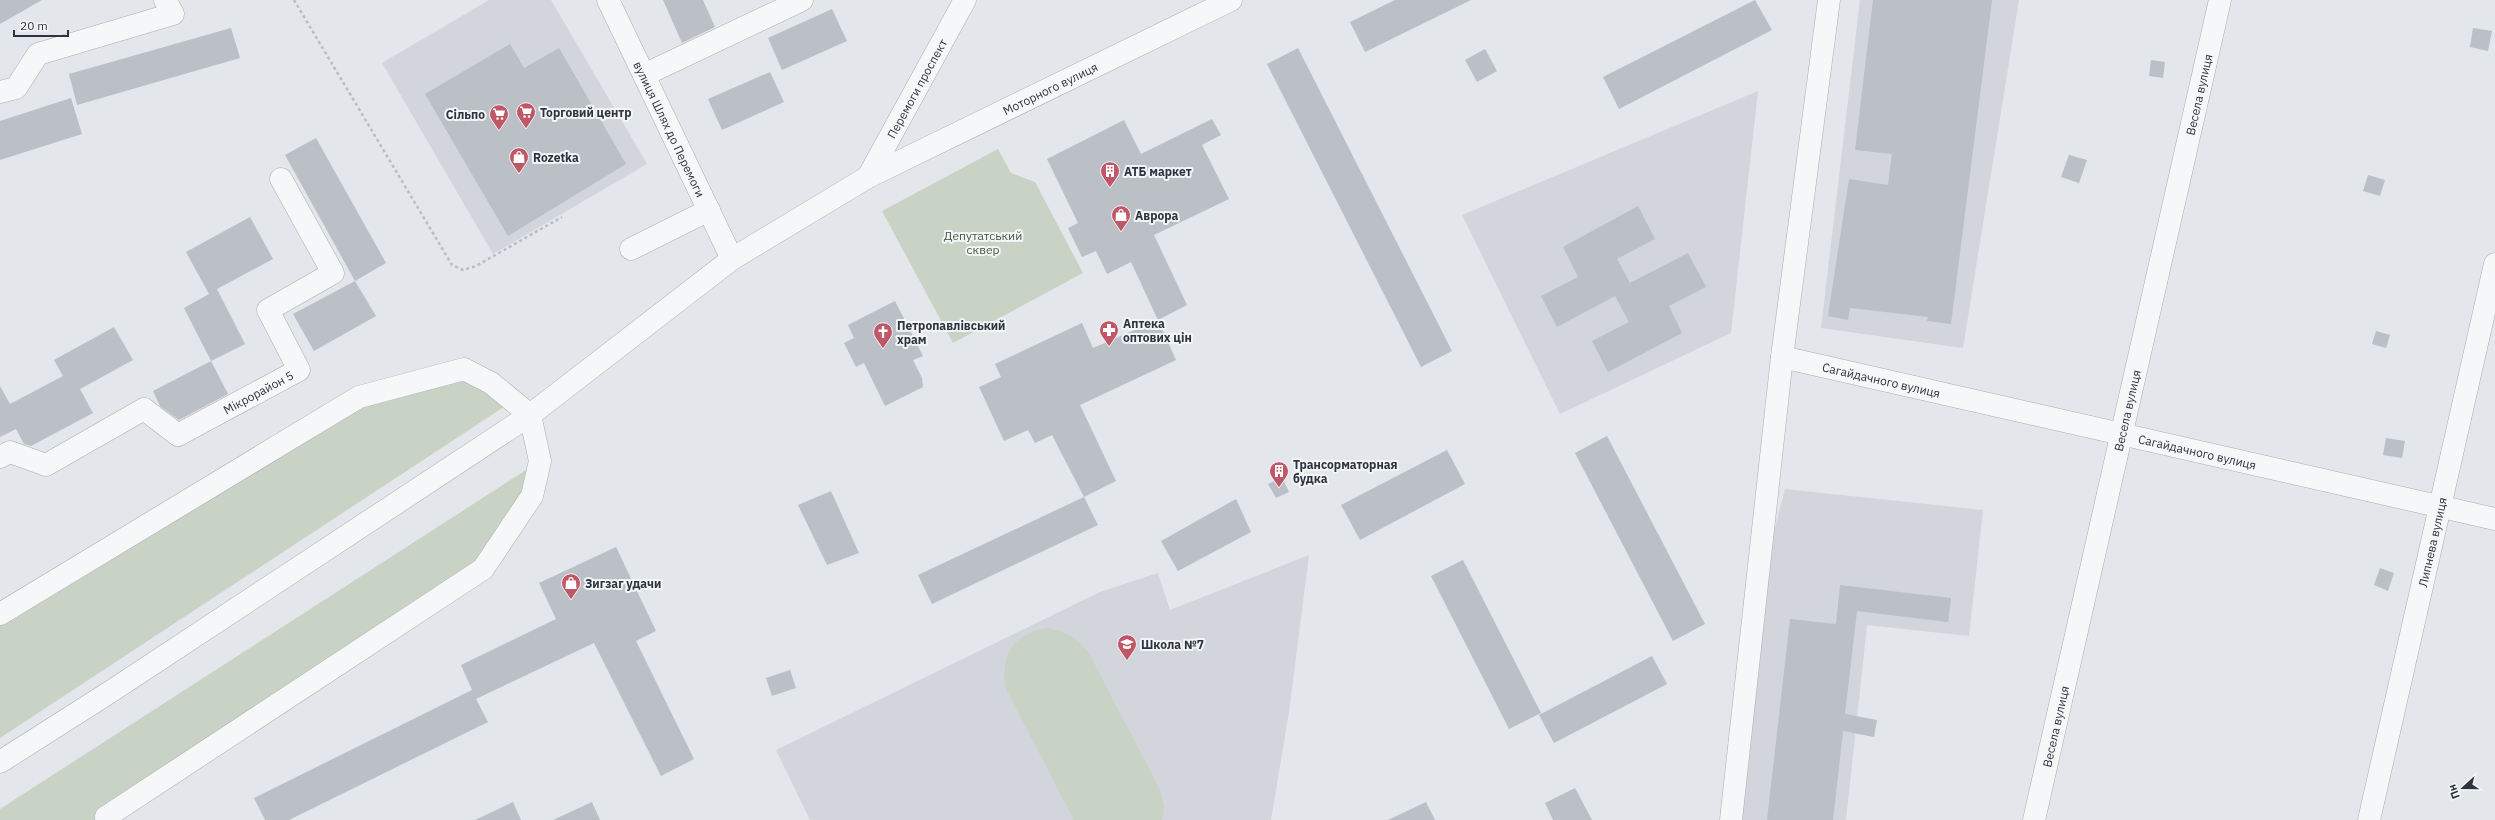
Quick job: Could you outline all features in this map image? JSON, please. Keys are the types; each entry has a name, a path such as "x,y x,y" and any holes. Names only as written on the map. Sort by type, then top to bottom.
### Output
{"street":[{"path":"0,92 16,88 38,54 173,14 165,0"},
{"name":"вулиця Шлях до Перемоги","path":"608,0 732,259"},
{"path":"644,75 802,0"},
{"name":"Перемоги проспект","path":"868,177 965,0"},
{"name":"Моторного вулиця","path":"0,762 110,692 530,415 732,259 868,177 1231,0"},
{"path":"1731,820 1782,357 1829,0"},
{"name":"Весела вулиця","path":"2034,820 2220,0"},
{"name":"Мікрорайон 5","path":"0,457 10,452 46,465 144,409 178,435 299,370 268,310 333,272 281,179"},
{"path":"631,249 709,210"},
{"name":"Липнева вулиця","path":"2369,820 2495,264"},
{"name":"Сагайдачного вулиця","path":"1782,357 2120,436 2495,519"},
{"path":"0,614 359,397 464,369 491,383 530,415 540,461 532,496 483,569 106,817 108,820"}],"path":[{"path":"294,0 452,265 462,270 476,266 562,217"}],"shaded area":[{"path":"489,0 551,0 647,164 493,254 382,63"},
{"path":"1860,0 2019,0 1963,348 1821,328"},
{"path":"1758,91 1731,333 1560,414 1462,215"},
{"path":"1785,489 1983,510 1969,636 1867,625 1846,820 1734,820 1754,610"},
{"name":"Школа №7","path":"1309,555 1289,712 1271,820 810,820 776,750 1100,592 1158,573 1170,610"}],"green space":[{"name":"Депутатський сквер","path":"998,149 1011,173 1035,182 1083,273 953,343 882,211"},
{"path":"464,369 513,401 0,738 0,614 359,397"},
{"path":"540,461 483,569 102,820 0,820 0,809"},
{"path":"1046,628 1060,631 1071,636 1081,644 1090,655 1160,790 1164,806 1162,820 1074,820 1006,689 1005,666 1011,648 1017,641 1025,636 1034,631"}],"building":[{"path":"0,0 42,0 0,24"},
{"path":"663,0 703,0 715,27 682,43"},
{"path":"1395,0 1471,0 1365,52 1350,22"},
{"path":"1755,0 1772,30 1619,109 1603,77"},
{"path":"1873,0 1992,0 1951,324 1927,321 1928,317 1850,308 1848,320 1828,316 1849,179 1888,185 1892,154 1855,150"},
{"path":"832,9 847,41 782,70 768,38"},
{"path":"231,28 240,58 77,105 69,74"},
{"path":"2473,28 2492,31 2488,51 2470,47"},
{"name":"Торговий центр","path":"510,44 524,68 559,48 626,164 508,236 425,94"},
{"path":"1298,48 1452,351 1421,367 1267,64"},
{"path":"1485,49 1497,71 1477,82 1465,60"},
{"path":"2151,60 2165,62 2163,78 2149,76"},
{"path":"770,72 784,102 722,130 708,99"},
{"path":"71,98 82,134 0,160 0,121"},
{"name":"АТБ маркет","path":"1212,119 1221,135 1202,145 1229,199 1154,235 1187,305 1158,320 1131,262 1107,274 1096,251 1082,257 1068,228 1078,223 1047,159 1124,120 1141,154"},
{"path":"316,138 386,263 355,281 285,155"},
{"path":"2069,155 2087,160 2079,183 2061,177"},
{"path":"2368,175 2385,180 2380,196 2363,191"},
{"path":"1638,206 1655,239 1617,259 1630,283 1688,253 1706,287 1669,306 1682,333 1608,372 1592,341 1629,322 1615,296 1557,327 1541,296 1578,277 1563,247"},
{"path":"250,217 273,259 217,289 245,344 211,361 184,308 209,294 186,252"},
{"path":"355,281 376,316 314,351 293,314"},
{"name":"Петропавлівський храм","path":"895,301 923,356 913,360 922,378 923,387 885,406 864,363 856,367 844,343 854,338 848,325"},
{"path":"1158,320 1176,360 1080,405 1116,481 1084,497 1052,435 1035,443 1028,430 1004,441 979,387 1001,377 995,364 1082,323 1093,348"},
{"path":"114,327 133,360 80,389 93,413 31,446 24,444 16,429 0,437 0,386 10,404 63,376 54,360"},
{"path":"2376,331 2390,335 2386,348 2372,344"},
{"path":"211,361 228,394 179,420 160,406 153,391"},
{"path":"1607,436 1705,624 1673,641 1575,453"},
{"path":"2386,438 2405,441 2402,458 2383,455"},
{"path":"1447,450 1465,484 1360,540 1341,505"},
{"name":"Трансорматорная будка","path":"1282,477 1289,492 1276,498 1268,484"},
{"path":"831,491 859,553 827,565 798,505"},
{"path":"1084,497 1098,525 932,604 918,575"},
{"path":"1236,499 1251,532 1178,571 1161,541"},
{"path":"616,547 656,631 636,641 694,759 661,776 594,643 476,699 488,722 289,820 265,820 254,798 472,690 473,692 461,665 556,619 539,583"},
{"path":"1463,560 1541,713 1509,729 1431,576"},
{"path":"2380,568 2394,573 2388,591 2374,585"},
{"path":"1840,585 1951,598 1948,622 1857,611 1845,714 1877,720 1874,737 1843,731 1833,820 1767,820 1790,619 1836,624"},
{"path":"1652,656 1667,684 1554,743 1539,715"},
{"path":"790,670 796,688 772,696 766,678"},
{"path":"1575,788 1592,820 1553,820 1545,803"},
{"path":"513,802 521,820 475,820"},
{"path":"592,802 600,820 553,820"},
{"path":"1426,802 1435,820 1388,820"}],"place":[{"name":"Торговий центр","path":"526,129"},
{"name":"Сільпо","path":"499,131"},
{"name":"Rozetka","path":"519,174"},
{"name":"АТБ маркет","path":"1110,188"},
{"name":"Аврора","path":"1121,232"},
{"name":"Аптека оптових цін","path":"1109,347"},
{"name":"Петропавлівський храм","path":"883,349"},
{"name":"Трансорматорная будка","path":"1279,488"},
{"name":"Зигзаг удачи","path":"571,600"},
{"name":"Школа №7","path":"1127,661"}]}
